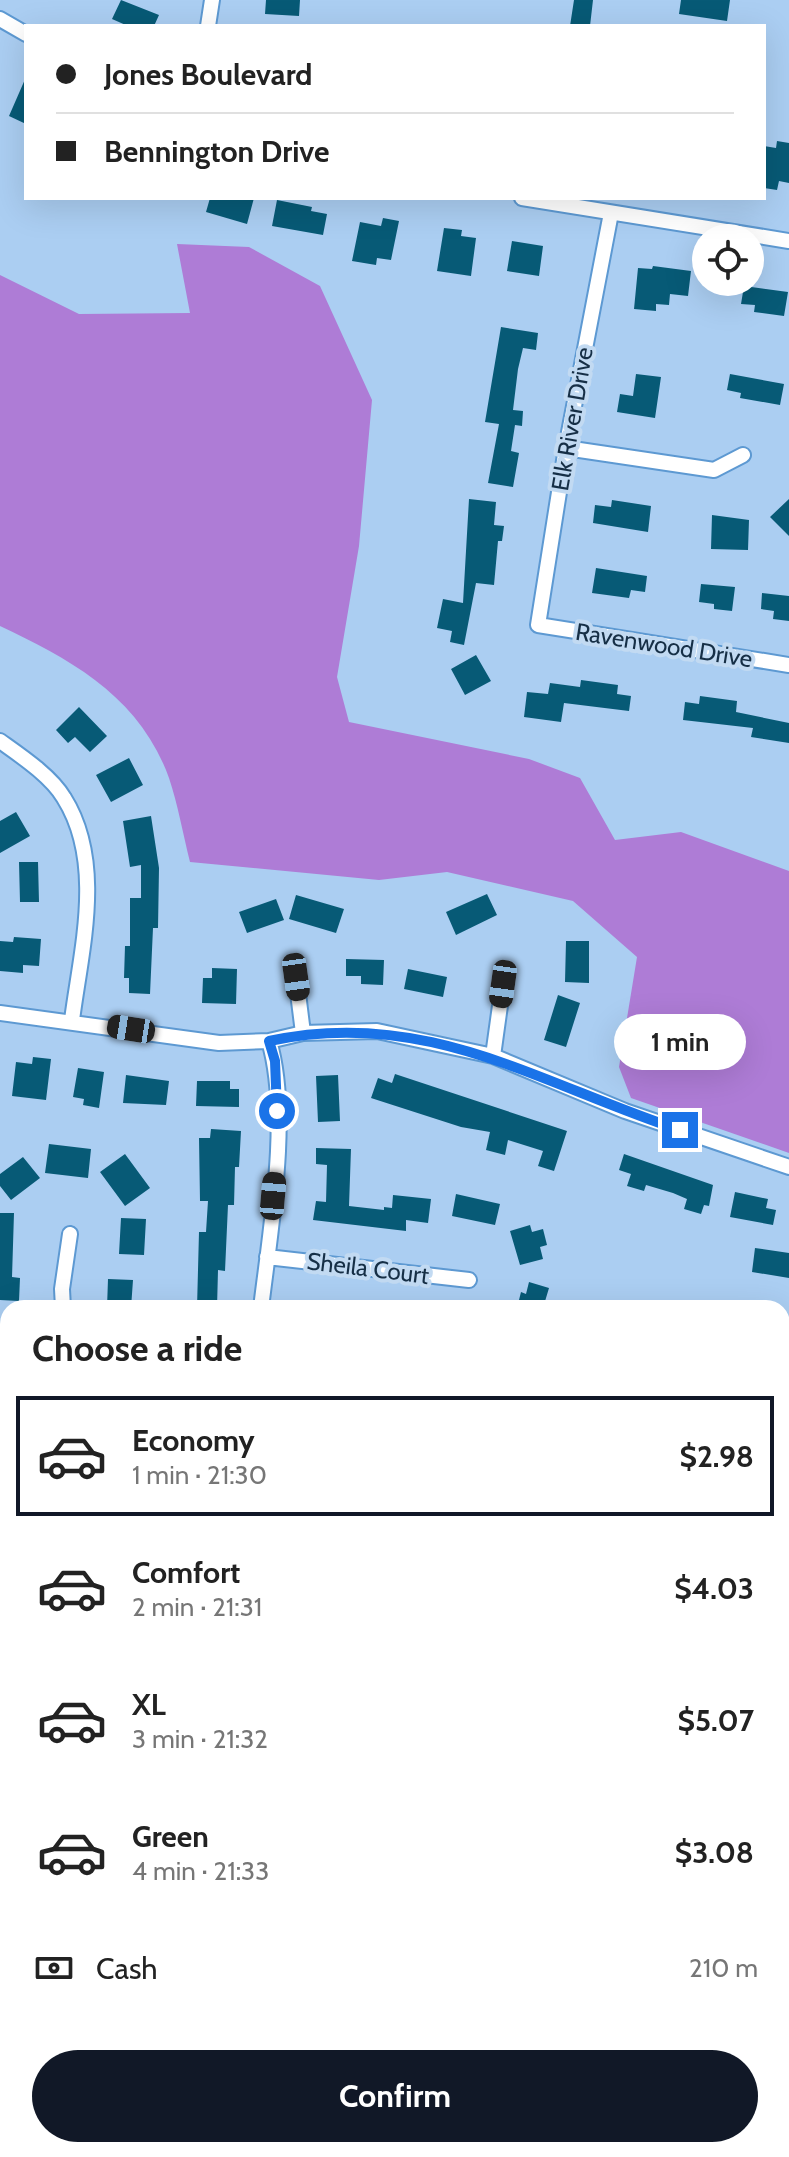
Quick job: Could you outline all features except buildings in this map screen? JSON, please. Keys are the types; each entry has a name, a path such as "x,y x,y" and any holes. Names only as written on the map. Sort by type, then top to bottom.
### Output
{"street":[{"path":"208,24 212,0"},
{"path":"0,19 24,33"},
{"path":"534,200 789,241"},
{"name":"Elk River Drive","path":"538,625 566,448 611,213"},
{"path":"566,448 714,470 743,455"},
{"name":"Ravenwood Drive","path":"538,625 789,665"},
{"path":"0,741 64,797 86,858 87,899 72,1020"},
{"path":"296,977 303,1033"},
{"path":"493,1056 503,984"},
{"path":"0,1013 72,1020 219,1043 269,1041 303,1033 377,1031 493,1056 625,1111 789,1167"},
{"path":"262,1300 278,1136 275,1061 269,1041"},
{"path":"63,1300 70,1234"},
{"name":"Sheila Court","path":"267,1257 469,1280"}],"shaded area":[{"path":"177,244 249,247 320,286 372,400 359,546 337,677 349,722 529,759 580,778 615,840 681,832 789,871 789,1153 631,1098 619,1067 637,957 573,901 447,872 379,880 190,862 169,778 140,725 101,684 53,653 0,626 0,275 79,314 190,313"}],"route":[{"path":"277,1111 275,1061 269,1041 303,1033 377,1031 493,1056 625,1111 680,1130"}]}
